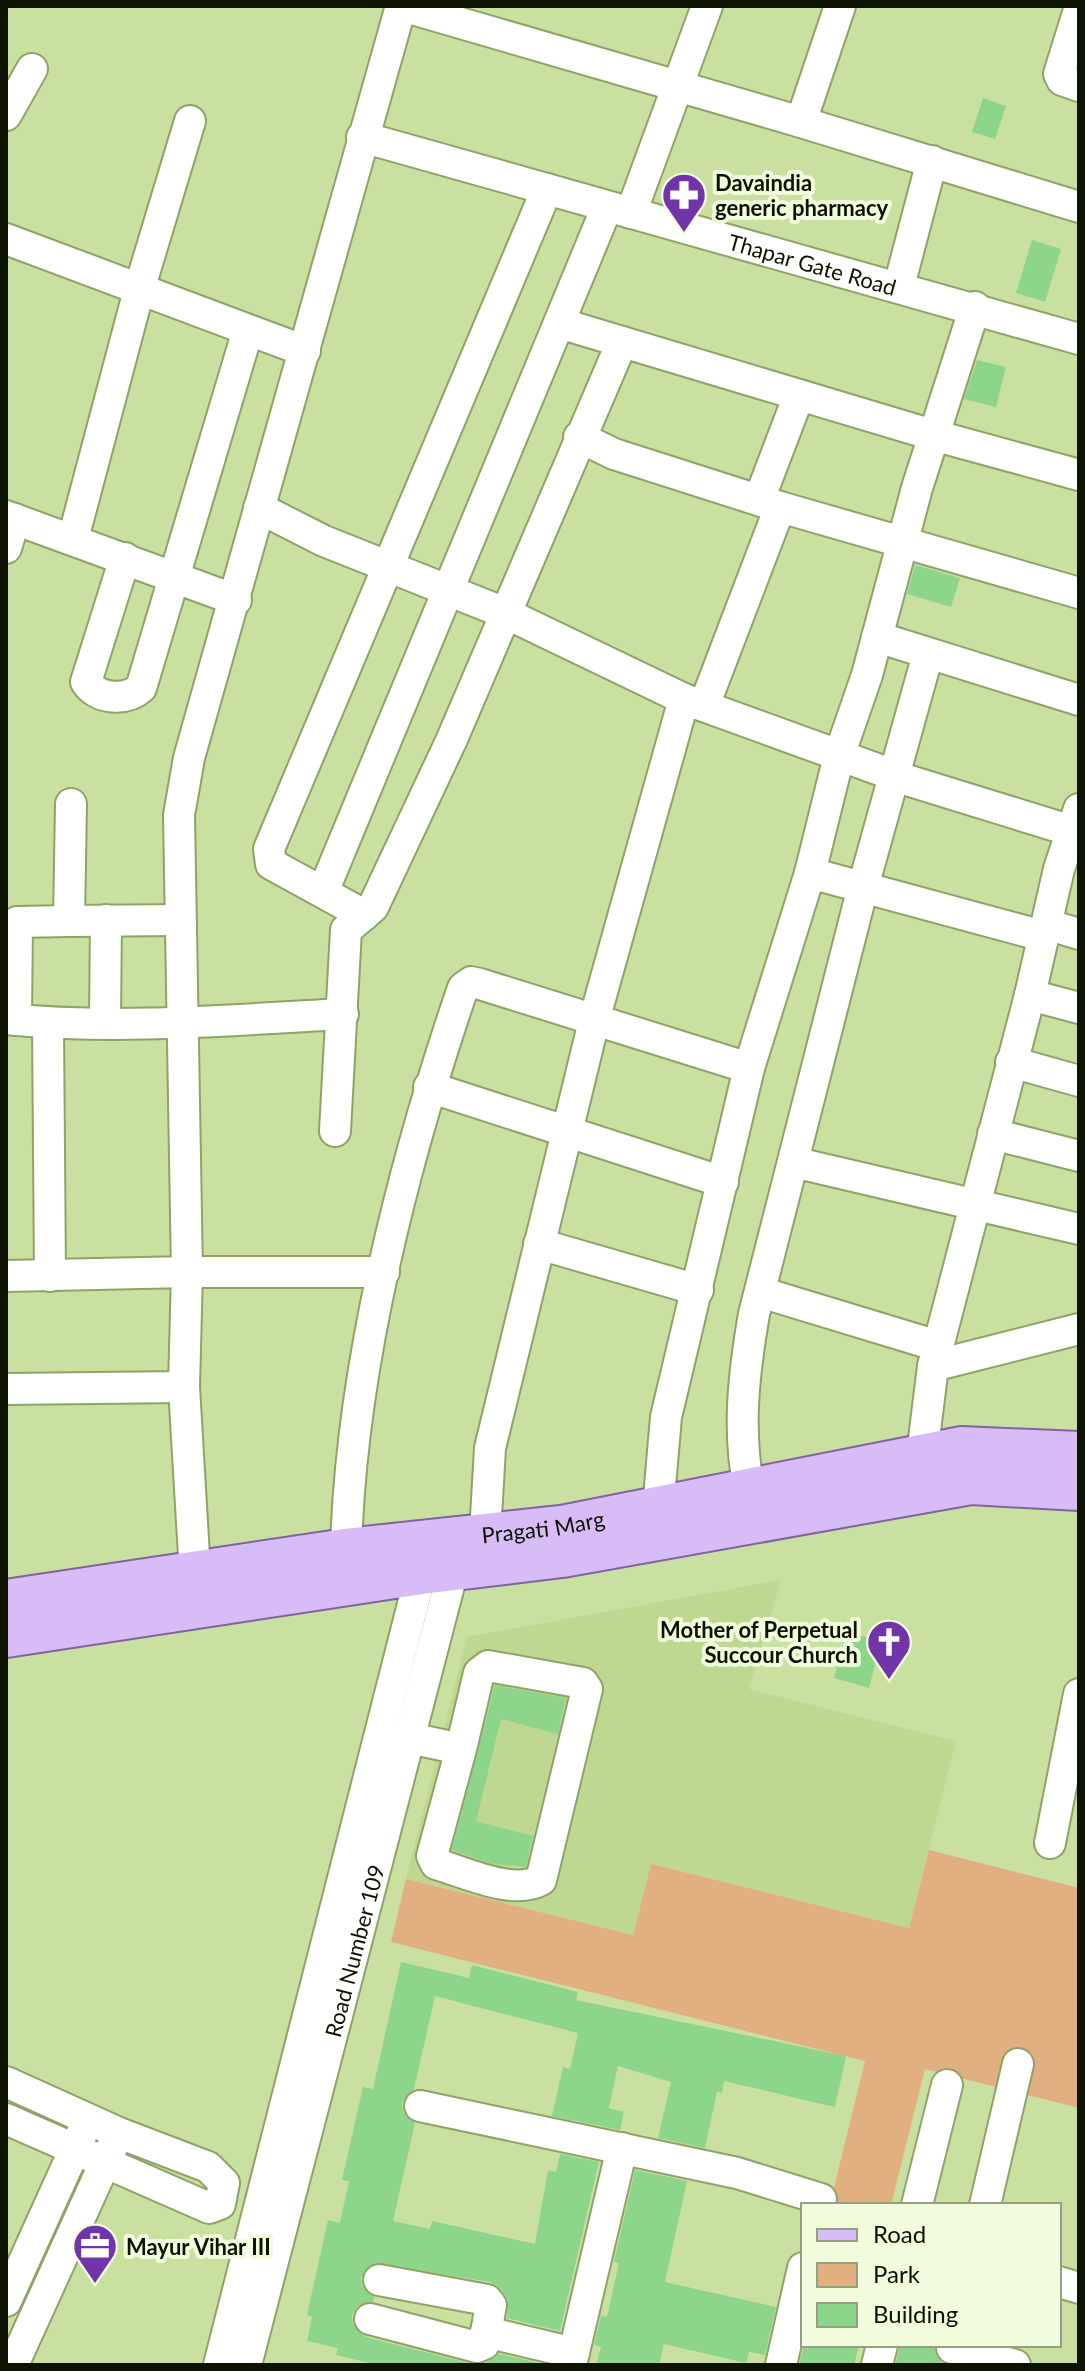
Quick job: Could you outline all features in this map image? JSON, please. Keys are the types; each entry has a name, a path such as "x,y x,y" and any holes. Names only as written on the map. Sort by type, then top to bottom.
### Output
{"main road":[{"name":"Pragati Marg","path":"6,1637 961,1447 1079,1452"},
{"name":"Pragati Marg","path":"6,1600 346,1549 562,1557 971,1484 1079,1490"}],"street":[{"path":"195,1573 184,1387 187,1272 179,815 189,758 401,6 801,122 1079,207"},
{"path":"323,892 446,589 559,323 619,210 676,88 707,6"},
{"path":"801,122 840,6"},
{"path":"1079,10 1059,74 1062,80 1079,86"},
{"path":"6,115 32,69"},
{"path":"73,539 139,290 190,121"},
{"name":"Thapar Gate Road","path":"362,137 975,307 1079,339"},
{"path":"899,286 932,161"},
{"path":"364,915 271,864 269,849 385,566 547,189"},
{"path":"6,239 305,351"},
{"path":"658,1509 666,1417 749,1068 810,873 839,756 877,637 933,435 975,307"},
{"path":"559,323 933,435 1079,475"},
{"path":"125,558 86,682 90,688 103,694 125,697 141,688 248,330"},
{"path":"335,1131 343,1014 344,938 349,924 373,907 452,739 622,342"},
{"path":"450,1551 490,1448 595,1017 694,702 769,504 799,395"},
{"path":"579,437 614,454 769,504 1079,593"},
{"path":"259,508 324,541 505,613 694,702 893,775 1077,818 1069,871 1044,930 1030,995 936,1356 922,1455"},
{"path":"6,548 11,518 236,600"},
{"path":"877,637 1079,700"},
{"path":"749,1489 743,1460 743,1376 760,1292 863,887 928,654"},
{"path":"69,921 71,804"},
{"path":"810,873 1044,930 1079,934"},
{"path":"105,1021 106,920"},
{"path":"180,920 17,922 11,1019 48,1023 184,1023 343,1014"},
{"path":"346,1549 348,1473 384,1272 429,1087 463,988 471,982 595,1017 749,1068"},
{"path":"1030,995 1079,1008"},
{"path":"48,1023 50,1276"},
{"path":"1011,1062 1079,1081"},
{"path":"429,1087 723,1182"},
{"path":"993,1134 1079,1156"},
{"path":"793,1162 1079,1229"},
{"path":"539,1244 698,1290"},
{"path":"6,1276 384,1272"},
{"path":"760,1292 936,1356 1079,1329"},
{"path":"6,1389 184,1387"},
{"name":"Road Number 109","path":"246,2365 409,1738 450,1551"},
{"name":"Road Number 109","path":"219,2365 450,1551"},
{"path":"488,1666 572,1679 587,1689 546,1869 541,1880 533,1885 515,1885 436,1864 432,1856 461,1749 479,1673 488,1666"},
{"path":"1050,1843 1079,1694"},
{"path":"409,1738 461,1749"},
{"path":"985,2203 1018,2064"},
{"path":"6,2082 119,2133 208,2167 224,2183 220,2204 209,2208 6,2119"},
{"path":"918,2203 947,2085"},
{"path":"420,2106 737,2173 821,2199 820,2203"},
{"path":"6,2301 89,2119"},
{"path":"13,2365 119,2133"},
{"path":"486,2332 572,2359 622,2148"},
{"path":"781,2365 801,2277"},
{"path":"370,2319 477,2347 484,2344 491,2305 487,2300 379,2280"},
{"path":"951,2353 1015,2365"}],"shaded area":[{"path":"781,1580 749,1689 956,1741 909,1928 651,1864 633,1935 406,1879 467,1637"}],"green space":[{"path":"929,1850 1079,1888 1079,2108 925,2069 892,2203 830,2203 865,2061 391,1942 406,1879 633,1935 651,1864 909,1928"}],"building":[{"path":"983,98 1006,106 995,139 972,132"},
{"path":"1032,240 1061,249 1045,302 1016,293"},
{"path":"977,360 1006,367 996,407 964,399"},
{"path":"915,565 960,578 951,607 907,594"},
{"path":"846,1632 881,1641 869,1688 834,1678"},
{"path":"495,1685 566,1698 558,1734 501,1719 476,1821 533,1836 526,1867 493,1864 452,1850"},
{"path":"401,1962 469,1978 472,1965 578,1992 576,2000 846,2056 835,2107 724,2081 722,2093 717,2092 705,2148 658,2138 671,2082 618,2066 609,2108 624,2112 620,2130 552,2116 563,2067 570,2069 578,2033 435,1996 414,2089 402,2103 403,2112 415,2123 393,2221 430,2229 432,2221 535,2244 548,2170 556,2172 560,2154 599,2162 560,2331 507,2318 508,2300 501,2289 490,2282 374,2263 361,2278 362,2287 374,2297 373,2302 358,2306 352,2315 353,2324 365,2337 472,2364 484,2364 499,2354 547,2365 378,2365 336,2355 338,2348 307,2341 312,2317 307,2315 328,2220 340,2223 349,2181 342,2180 363,2087 373,2089"},
{"path":"635,2170 687,2181 665,2282 776,2307 765,2355 749,2352 746,2363 664,2344 659,2365 596,2365 601,2347 594,2345 601,2316 607,2317 619,2263 614,2262"},
{"path":"804,2347 858,2347 854,2365 799,2365"},
{"path":"900,2347 935,2347 935,2353 943,2365 896,2363"}],"place":[{"name":"Davaindia generic pharmacy","path":"684,234"},
{"name":"Mother of Perpetual Succour Church","path":"889,1681"},
{"name":"Mayur Vihar III","path":"95,2285"}]}
